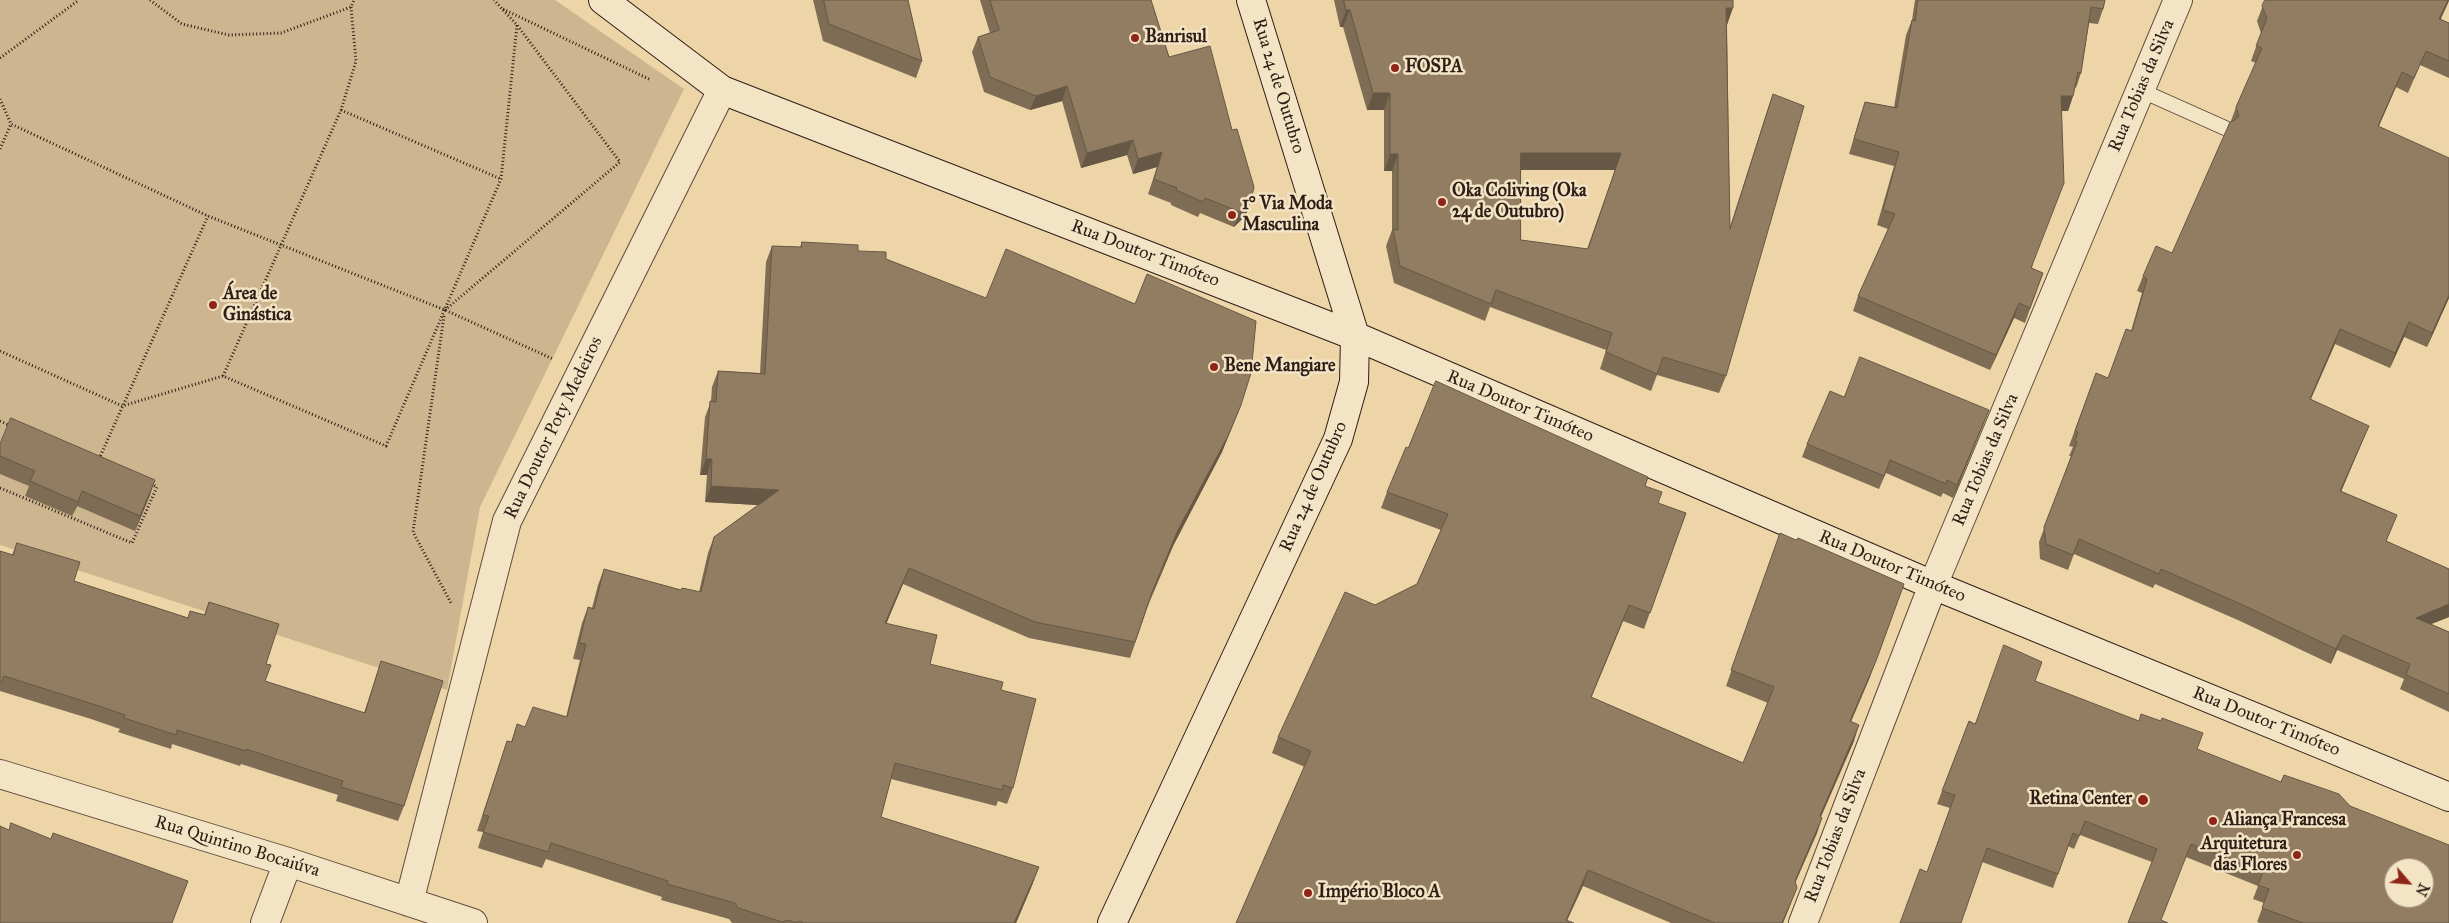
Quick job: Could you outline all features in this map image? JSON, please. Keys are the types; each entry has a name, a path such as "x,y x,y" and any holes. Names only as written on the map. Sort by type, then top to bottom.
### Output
{"main road":[{"name":"Rua Doutor Timóteo","path":"603,0 722,90 1355,336 1933,585 2449,797"},
{"name":"Rua 24 de Outubro","path":"1112,923 1338,439 1354,382 1355,336 1251,0"},
{"name":"Rua Tobias da Silva","path":"1803,923 1933,585 2178,0"},
{"name":"Rua Doutor Poty Medeiros","path":"409,902 476,648 507,521 722,90"},
{"name":"Rua Quintino Bocaiúva","path":"0,774 288,862 474,923"},
{"path":"265,923 288,862"}],"lane":[{"path":"2140,90 2224,128"}],"path":[{"path":"0,58 80,0"},
{"path":"150,0 182,24 229,35 281,33 351,7"},
{"path":"223,376 341,110 356,61 351,7 354,0"},
{"path":"476,648 413,532 445,310 620,162 517,26 494,0"},
{"path":"501,7 658,84"},
{"path":"0,351 122,406 223,376 386,446 501,179 517,26"},
{"path":"0,99 11,124 208,216 445,310 581,371"},
{"path":"341,110 501,179"},
{"path":"0,149 11,124"},
{"path":"106,465 98,462 208,216"},
{"path":"0,422 18,429"},
{"path":"0,488 132,544 157,487 149,483"}],"shaded area":[{"path":"0,0 555,0 684,89 480,507 447,690 0,545"}],"building":[{"path":"824,0 908,0 922,61 829,24"},
{"path":"990,0 1151,0 1169,57 1210,46 1232,130 1237,129 1254,187 1251,200 1240,212 1205,198 1203,202 1176,190 1177,188 1154,179 1162,152 1138,159 1133,140 1087,153 1067,86 1036,96 990,77 978,37 999,30"},
{"path":"1344,0 1733,0 1733,8 1726,8 1730,229 1773,94 1804,106 1726,376 1663,357 1657,374 1606,352 1612,333 1496,290 1491,304 1400,266 1393,229 1398,230 1398,154 1390,154 1390,93 1373,93 1350,10 1346,10","holes":["1521,153 1621,153 1588,249 1521,240"]},
{"path":"1918,0 2105,0 2103,9 2091,7 2081,73 2078,72 2073,96 2061,96 2064,183 2031,268 2043,273 2030,308 2019,303 1996,355 1858,296 1895,214 1883,210 1899,152 1854,139 1865,102 1897,108 1912,20 1915,21"},
{"path":"2265,0 2448,0 2439,19 2449,23 2449,61 2426,51 2414,78 2402,72 2378,126 2449,158 2449,295 2432,333 2409,322 2395,353 2340,329 2310,399 2369,426 2340,491 2397,515 2386,541 2449,569 2449,604 2416,618 2449,632 2449,694 2406,675 2410,664 2343,635 2336,649 2161,569 2159,574 2079,539 2073,555 2046,544 2044,527 2077,442 2075,441 2078,432 2075,431 2096,373 2108,378 2126,329 2132,331 2147,279 2143,276 2156,246 2172,253 2230,122 2239,116 2236,107 2262,48 2256,46 2267,18 2262,6"},
{"path":"802,242 858,245 858,251 886,252 886,259 986,298 1006,249 1135,304 1147,274 1256,321 1251,373 1241,405 1228,436 1178,530 1152,592 1135,642 1035,622 909,568 885,623 937,635 930,664 1003,682 1001,690 1036,699 1013,788 1003,785 1002,790 895,763 881,817 1039,867 1014,923 804,923 798,921 797,923 787,920 782,922 738,908 735,903 667,884 668,881 551,843 548,852 483,832 489,816 483,815 507,741 512,742 517,724 525,727 533,707 567,717 586,644 579,643 588,607 594,609 604,569 681,590 682,588 701,592 714,537 779,490 711,486 712,459 706,459 710,401 716,402 718,371 765,374 772,246 801,247"},
{"path":"1860,357 1989,410 1957,485 1947,480 1946,484 1890,460 1884,476 1807,444 1830,391 1844,397"},
{"path":"1436,381 1648,477 1645,486 1662,492 1658,503 1686,513 1650,613 1629,605 1591,697 1743,763 1774,687 1731,670 1780,533 1796,540 1798,538 1904,584 1876,661 1850,721 1859,725 1820,816 1822,818 1795,881 1797,888 1782,923 1715,923 1588,870 1566,920 1574,923 1236,923 1311,751 1278,737 1345,592 1375,605 1417,584 1448,514 1387,492"},
{"path":"11,418 155,480 140,516 82,491 78,502 30,481 35,471 0,456 0,444"},
{"path":"17,543 80,562 74,581 188,618 190,611 205,615 209,602 279,624 266,664 271,665 265,681 365,713 381,661 443,681 404,806 341,787 343,781 246,749 246,751 177,730 176,735 124,718 125,715 96,705 4,676 2,682 0,681 0,551 13,555"},
{"path":"2004,645 2042,662 2035,681 2139,721 2141,714 2161,721 2162,718 2203,733 2197,749 2281,782 2284,775 2339,794 2350,806 2449,845 2449,923 2303,923 2262,908 2269,889 2258,885 2263,872 2191,844 2161,920 2168,923 2128,923 2157,849 2085,821 2079,836 2073,833 2058,874 1987,848 1961,923 1900,923 1920,869 1927,872 1955,795 1942,791 1969,721 1975,724"},
{"path":"11,823 51,839 53,833 188,881 172,923 0,923 0,826 9,830"}],"place":[{"name":"Banrisul","path":"1135,38"},
{"name":"FOSPA","path":"1395,68"},
{"name":"Oka Coliving (Oka 24 de Outubro)","path":"1442,202"},
{"name":"1° Via Moda Masculina","path":"1232,215"},
{"name":"Área de Ginástica","path":"213,305"},
{"name":"Bene Mangiare","path":"1214,367"},
{"name":"Retina Center","path":"2143,800"},
{"name":"Aliança Francesa","path":"2213,821"},
{"name":"Arquitetura das Flores","path":"2297,855"},
{"name":"Império Bloco A","path":"1308,893"}]}
